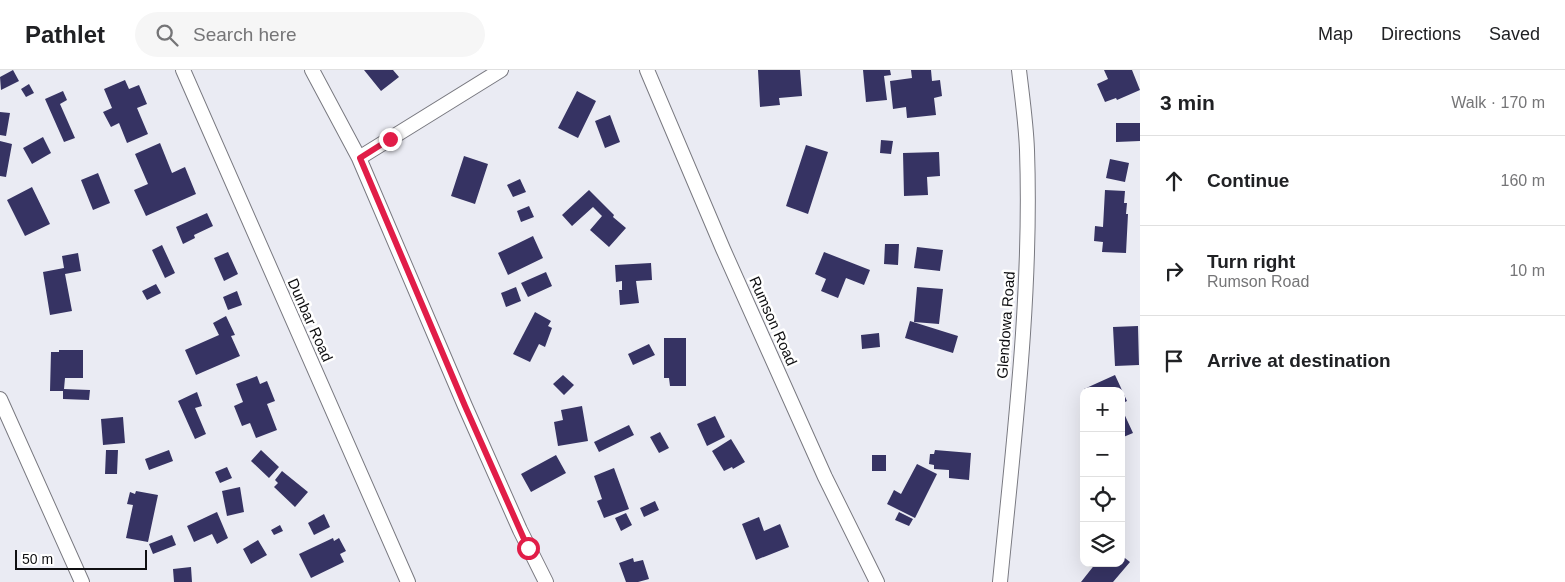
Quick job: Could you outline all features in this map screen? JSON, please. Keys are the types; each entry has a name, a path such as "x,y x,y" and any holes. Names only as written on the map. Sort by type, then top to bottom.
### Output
{"street":[{"name":"Dunbar Road","path":"183,70 408,582"},
{"path":"312,70 360,158 469,415 520,530 546,582"},
{"path":"360,158 501,70"},
{"name":"Rumson Road","path":"647,70 723,250 813,450 877,582"},
{"name":"Glendowa Road","path":"1000,582 1025,295 1028,206 1026,147 1019,70"},
{"path":"0,399 82,582"}],"building":[{"path":"13,70 19,81 1,90 0,77"},
{"path":"364,70 393,70 399,77 381,91"},
{"path":"758,70 800,70 802,96 779,98 780,105 760,107"},
{"path":"863,70 890,70 891,75 884,76 887,100 866,102"},
{"path":"911,70 931,70 932,81 940,80 942,96 934,98 936,115 907,118 906,107 893,109 890,81 912,78"},
{"path":"1104,70 1132,70 1140,90 1117,100 1116,98 1105,102 1097,84 1108,79"},
{"path":"125,80 129,89 139,85 147,104 137,108 148,134 127,143 119,123 111,127 103,112 112,108 104,89"},
{"path":"29,84 34,93 26,97 21,89"},
{"path":"63,91 67,100 60,104 75,138 64,142 45,99"},
{"path":"577,91 596,101 578,138 558,128"},
{"path":"0,112 10,113 6,136 0,135"},
{"path":"610,115 620,142 605,148 595,121"},
{"path":"1116,123 1140,123 1140,141 1116,142"},
{"path":"43,137 51,153 32,164 23,148"},
{"path":"881,140 893,141 891,154 880,153"},
{"path":"0,141 12,144 6,177 0,176"},
{"path":"160,143 172,173 185,167 196,194 146,216 134,190 148,184 135,154"},
{"path":"806,145 828,152 808,214 786,206"},
{"path":"939,152 940,176 927,177 928,195 904,196 903,153"},
{"path":"464,156 488,164 475,204 451,196"},
{"path":"1110,159 1129,163 1125,182 1106,178"},
{"path":"98,173 110,203 93,210 81,180"},
{"path":"520,179 526,192 513,197 507,185"},
{"path":"32,187 50,224 25,236 7,200"},
{"path":"589,190 614,215 613,217 626,228 609,247 590,230 602,216 593,207 572,226 562,215"},
{"path":"1105,190 1125,191 1124,203 1127,203 1126,214 1128,214 1126,253 1102,252 1103,242 1094,241 1095,226 1103,227"},
{"path":"529,206 534,217 521,222 517,211"},
{"path":"207,213 213,226 194,235 195,238 183,244 176,227"},
{"path":"533,236 543,258 508,275 498,253"},
{"path":"885,244 899,244 898,265 884,264"},
{"path":"162,245 175,273 165,278 152,250"},
{"path":"917,247 943,250 940,271 914,268"},
{"path":"228,252 238,274 224,281 214,258"},
{"path":"824,252 870,270 864,285 846,278 838,298 821,291 826,279 815,274"},
{"path":"78,253 81,271 65,274 72,311 50,315 43,272 64,268 62,256"},
{"path":"651,263 652,280 636,281 639,303 620,305 619,290 622,290 622,281 616,282 615,265"},
{"path":"546,272 552,286 528,297 521,283"},
{"path":"156,284 161,293 147,300 142,291"},
{"path":"516,287 521,301 506,307 501,293"},
{"path":"917,287 943,289 939,324 914,322"},
{"path":"237,291 242,305 228,310 223,297"},
{"path":"535,312 551,321 548,326 552,328 545,347 539,344 530,362 513,354"},
{"path":"226,316 235,335 231,336 240,356 196,375 185,350 219,335 213,323"},
{"path":"910,321 958,336 953,353 905,338"},
{"path":"1138,326 1139,365 1115,366 1113,327"},
{"path":"879,333 880,347 862,349 861,335"},
{"path":"664,338 686,338 686,386 670,386 669,378 664,378"},
{"path":"649,344 655,355 633,365 628,354"},
{"path":"59,350 83,350 83,378 65,378 64,389 90,390 89,400 63,399 63,391 50,391 51,352 59,352"},
{"path":"563,375 574,385 564,395 553,384"},
{"path":"1115,375 1121,387 1088,387"},
{"path":"257,376 260,384 267,381 275,401 267,404 277,430 256,438 250,423 242,426 234,406 243,402 236,384"},
{"path":"197,392 202,406 195,408 206,434 195,439 178,401"},
{"path":"582,406 588,441 558,446 554,422 563,420 561,410"},
{"path":"715,416 725,437 707,446 697,424"},
{"path":"1125,416 1133,433 1125,436"},
{"path":"123,417 125,443 103,445 101,419"},
{"path":"629,425 634,435 599,452 594,442"},
{"path":"660,432 669,448 659,453 650,437"},
{"path":"731,439 745,462 733,469 732,467 724,471 712,451"},
{"path":"106,450 118,450 117,474 105,474"},
{"path":"169,450 173,461 149,470 145,459"},
{"path":"261,450 279,467 269,478 251,461"},
{"path":"935,450 971,453 969,480 949,478 949,470 934,469 934,465 929,464 930,454 934,454"},
{"path":"556,455 566,473 531,492 521,474"},
{"path":"872,455 886,455 886,471 872,471"},
{"path":"917,464 937,474 915,518 887,504 894,490 901,494"},
{"path":"227,467 232,478 220,483 215,472"},
{"path":"614,468 629,509 604,518 597,501 602,499 594,476"},
{"path":"282,471 308,492 295,507 274,487 278,483 275,480"},
{"path":"240,487 244,512 227,516 222,491"},
{"path":"136,491 158,495 148,542 126,538 133,505 127,504 130,492 135,494"},
{"path":"655,501 659,510 644,517 640,508"},
{"path":"217,512 228,538 217,544 212,534 194,542 187,526"},
{"path":"899,512 913,519 909,526 895,520"},
{"path":"626,513 632,525 621,531 615,518"},
{"path":"324,514 330,527 314,535 308,523"},
{"path":"759,517 764,531 780,524 789,547 756,560 742,524"},
{"path":"280,525 283,531 274,535 271,530"},
{"path":"172,535 176,545 153,554 149,544"},
{"path":"333,538 334,541 339,538 346,551 340,554 344,562 311,578 299,554"},
{"path":"258,540 267,555 251,564 243,549"},
{"path":"633,558 634,562 643,560 649,579 638,582 626,582 619,563"},
{"path":"1125,558 1130,562 1113,582 1081,582 1093,567 1125,567"},
{"path":"191,567 192,582 174,582 173,569"}],"route":[{"path":"390,139 360,158 465,406 528,548"}]}
